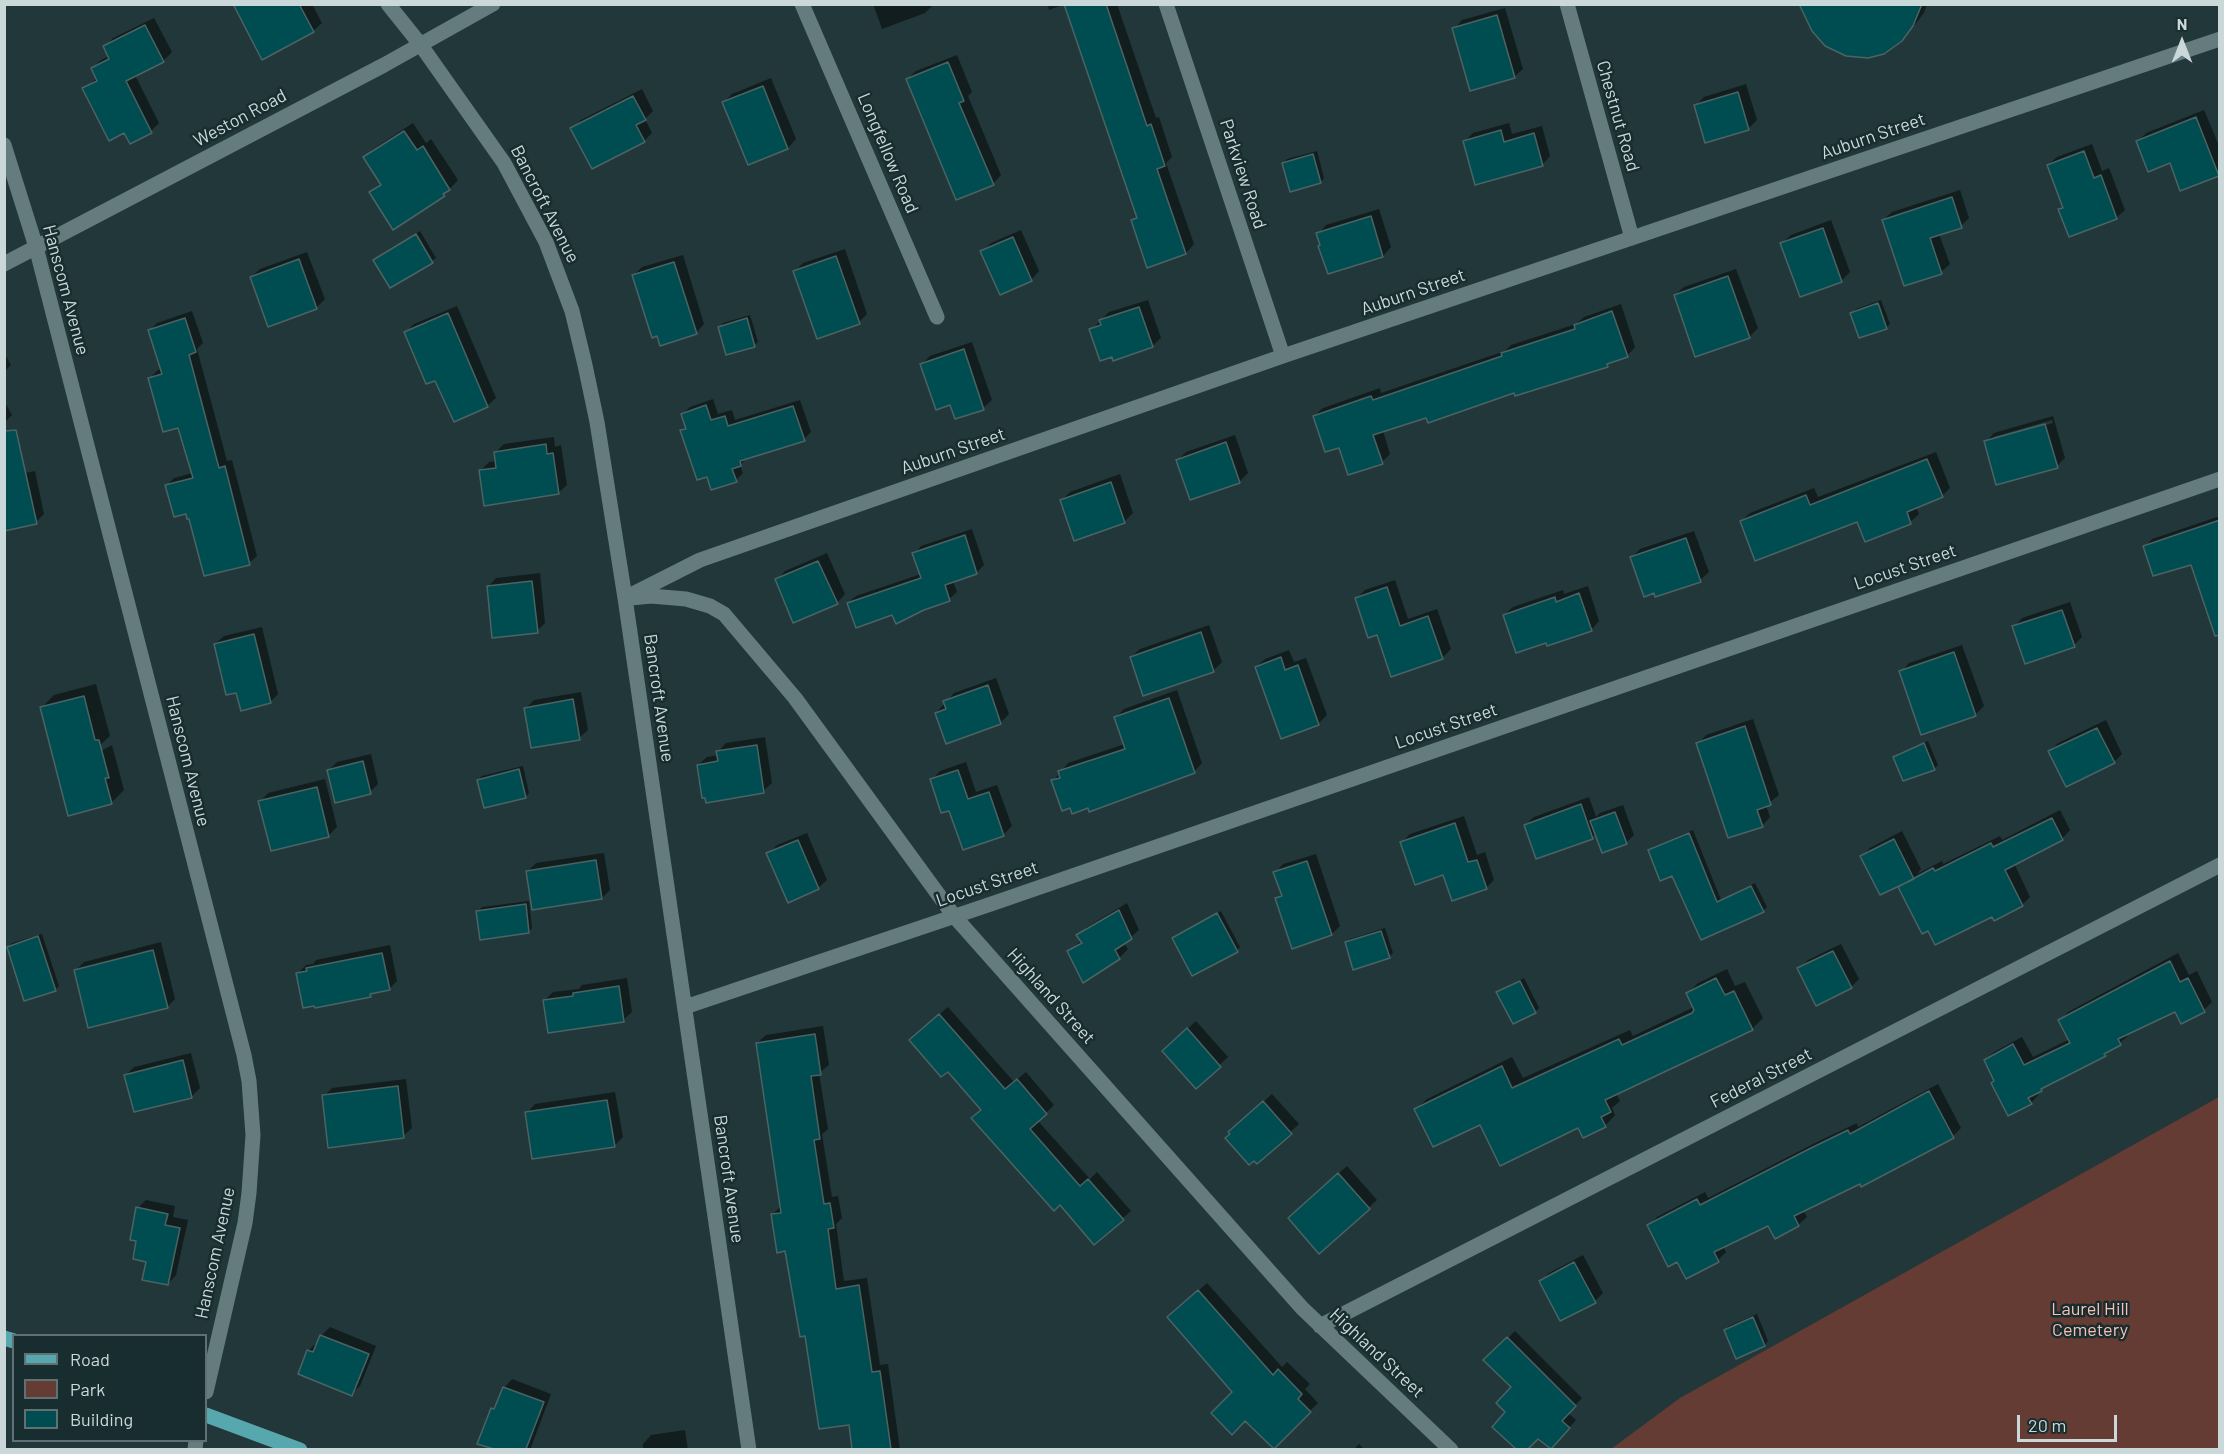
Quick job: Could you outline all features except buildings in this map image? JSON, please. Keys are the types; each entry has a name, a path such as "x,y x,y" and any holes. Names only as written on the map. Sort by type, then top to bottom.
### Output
{"main road":[{"path":"207,1414 300,1449"}],"street":[{"name":"Bancroft Avenue","path":"388,4 420,44 504,163 546,242 572,311 597,422 625,598 749,1449"},
{"name":"Weston Road","path":"4,264 493,4"},
{"name":"Longfellow Road","path":"802,4 937,317"},
{"name":"Parkview Road","path":"1166,4 1283,356"},
{"name":"Chestnut Road","path":"1567,4 1632,238"},
{"name":"Auburn Street","path":"625,598 700,560 1283,356 2220,39"},
{"name":"Hanscom Avenue","path":"4,145 36,247 249,1081 253,1135 245,1223 207,1388"},
{"name":"Locust Street","path":"685,1007 2220,479"},
{"name":"Highland Street","path":"625,598 651,596 686,599 710,606 724,614 795,698 954,916 1320,1326 1451,1449"},
{"name":"Federal Street","path":"1320,1326 2220,865"}],"green space":[{"name":"Laurel Hill Cemetery","path":"2219,1097 2219,1449 1611,1449 1680,1398"}]}
